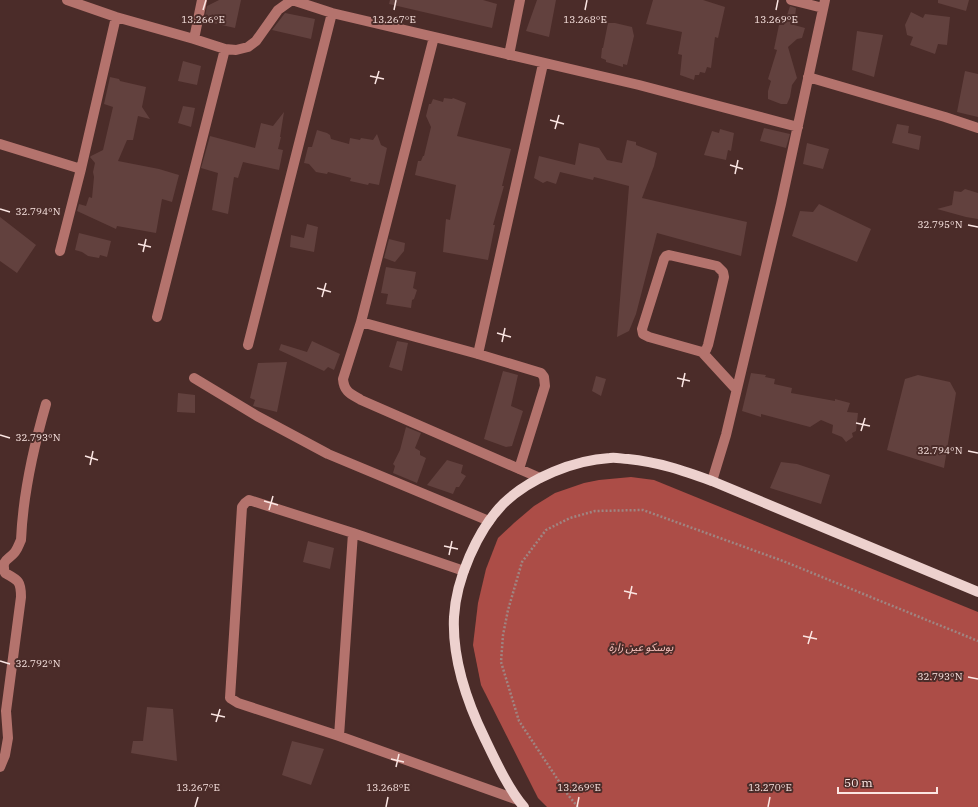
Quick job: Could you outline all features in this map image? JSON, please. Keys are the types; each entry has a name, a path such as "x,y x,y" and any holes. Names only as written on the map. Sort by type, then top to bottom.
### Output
{"main road":[{"path":"521,804 479,728 460,675 455,643 454,617 458,590 464,571 478,538 489,521 504,504 520,490 552,472 579,462 611,458 642,461 674,467 712,481 978,592"}],"street":[{"path":"67,0 116,17 224,49 236,50 248,47 256,41 278,10 292,0 332,13 543,64 639,85 798,127"},
{"path":"194,39 202,0"},
{"path":"509,55 520,0"},
{"path":"712,481 726,435 781,204 824,4 791,0"},
{"path":"248,345 332,13"},
{"path":"60,251 81,170 116,17"},
{"path":"434,37 361,322 343,379 344,387 350,394 362,400 540,478"},
{"path":"157,317 224,49"},
{"path":"478,354 543,64"},
{"path":"808,77 945,116 978,128"},
{"path":"0,144 81,170"},
{"path":"702,352 706,350 708,345 724,277 723,272 716,266 690,259 669,255 666,256 642,329 643,334 702,352 736,390"},
{"path":"361,322 541,373 544,377 545,386 519,468"},
{"path":"194,378 257,416 328,454 489,521"},
{"path":"0,767 6,755 8,738 6,711 21,592 21,587 18,581 4,573 3,566 6,560 15,553 21,540 26,490 35,441 46,404"},
{"path":"464,571 353,533 249,500 242,507 230,698 238,703 339,736 521,804"},
{"path":"339,736 353,533"}],"path":[{"path":"578,807 568,795 519,721 501,662 503,635 508,610 522,562 546,530 570,518 594,512 643,510 783,561 978,641"}],"green space":[{"name":"بوسكو عين زارة","path":"631,477 654,480 978,612 978,807 547,807 538,798 481,685 473,645 478,603 486,569 498,538 534,506 555,493 584,483"}],"building":[{"path":"219,0 241,0 235,28 204,21 207,6"},
{"path":"390,0 483,0 497,4 492,28 389,4"},
{"path":"537,0 556,0 549,37 526,31"},
{"path":"653,0 703,0 725,7 718,38 715,37 711,68 707,67 705,73 700,72 699,75 695,75 694,80 680,75 682,55 678,54 682,32 646,24"},
{"path":"938,0 969,0 966,11 938,3"},
{"path":"790,6 796,8 794,25 805,28 802,38 797,39 788,47 797,78 792,85 787,104 781,104 768,99 768,91 771,81 768,79 777,50 774,49 779,25 784,25"},
{"path":"911,12 923,18 925,14 950,17 947,45 938,44 935,54 910,45 913,37 907,35 905,25"},
{"path":"285,13 315,19 311,39 272,30"},
{"path":"608,23 632,27 634,36 627,65 623,64 623,67 606,62 606,60 601,58"},
{"path":"857,31 883,35 874,77 852,70"},
{"path":"183,61 201,66 197,85 178,81"},
{"path":"965,71 978,74 978,117 957,112"},
{"path":"110,77 146,87 142,107 150,119 138,116 133,140 127,140 118,161 159,169 179,175 172,202 162,199 156,233 117,226 116,229 77,211 79,204 86,206 89,197 92,198 93,172 95,163 90,157 103,150 113,107 104,104"},
{"path":"444,98 453,98 466,103 457,136 511,149 502,186 504,186 493,225 495,225 488,260 443,252 446,219 450,220 456,185 415,175 418,161 421,161 424,156 431,127 426,116 429,104 431,104 433,99 443,102"},
{"path":"183,106 195,108 191,127 178,123"},
{"path":"284,112 278,149 283,150 279,170 243,162 238,178 234,177 228,214 212,210 218,173 201,168 210,136 255,148 261,123 273,126"},
{"path":"897,124 909,126 908,133 921,136 919,150 892,143"},
{"path":"764,128 790,134 786,148 760,141"},
{"path":"720,129 734,133 731,151 728,150 726,160 704,155 712,131 719,133"},
{"path":"317,130 327,133 330,135 331,139 349,144 350,138 373,140 377,134 381,145 387,148 379,185 369,183 368,185 350,181 351,178 328,172 327,174 316,172 309,164 304,163 308,147 312,147"},
{"path":"627,140 636,142 636,145 657,153 654,166 642,198 747,222 741,256 657,233 636,314 629,331 617,337 629,186 594,177 593,180 560,172 556,184 547,181 543,183 534,178 539,156 575,165 579,143 599,148 607,160 622,163"},
{"path":"807,143 829,149 823,169 803,164"},
{"path":"965,189 978,193 978,219 937,209 952,205 954,191 961,192"},
{"path":"819,204 871,229 857,262 792,236 800,211 813,212"},
{"path":"0,217 36,245 17,273 0,261"},
{"path":"307,224 318,227 314,252 290,247 291,235 304,238"},
{"path":"79,233 111,241 107,257 100,255 99,258 88,256 75,250"},
{"path":"389,239 405,243 404,251 395,262 384,258"},
{"path":"386,267 416,272 413,288 417,290 414,299 412,300 411,308 386,304 388,294 381,293"},
{"path":"312,341 340,354 334,370 328,367 324,371 279,350 281,344 307,352"},
{"path":"397,341 408,343 402,371 389,367"},
{"path":"287,362 277,412 253,406 255,400 250,398 258,363"},
{"path":"503,371 518,375 511,406 523,411 512,446 506,447 484,439"},
{"path":"751,373 766,375 765,377 775,379 774,384 792,388 791,393 835,401 835,399 850,403 847,412 858,413 856,431 852,433 853,437 846,442 842,437 832,433 833,425 821,420 810,427 761,414 761,417 742,411"},
{"path":"918,375 950,382 956,393 944,468 887,450 905,379"},
{"path":"596,376 606,379 601,396 592,391"},
{"path":"178,393 195,395 195,413 177,412"},
{"path":"406,427 421,433 415,448 420,451 420,455 426,458 417,483 393,473 395,466 393,464 400,450"},
{"path":"447,460 463,465 461,473 466,476 459,487 456,487 453,494 427,485"},
{"path":"781,462 797,464 830,475 821,504 770,488"},
{"path":"308,541 334,548 330,569 303,562"},
{"path":"147,707 173,709 177,761 131,753 133,741 143,741"},
{"path":"292,741 324,749 311,785 282,775"}]}
